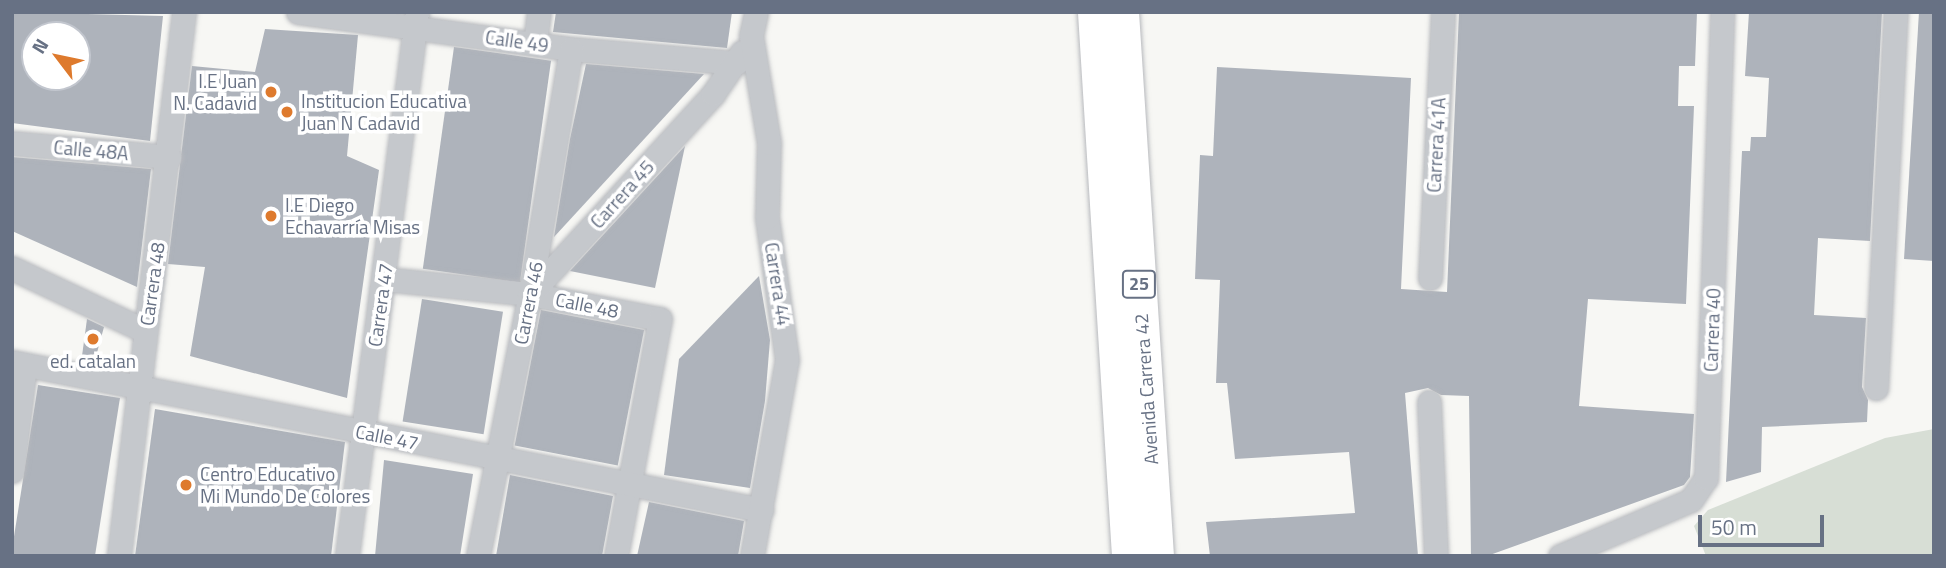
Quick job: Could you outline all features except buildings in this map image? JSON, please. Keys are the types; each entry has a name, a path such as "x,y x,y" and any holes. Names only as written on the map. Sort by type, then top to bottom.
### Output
{"highway":[{"name":"Avenida Carrera 42","path":"1094,12 1128,556"},
{"name":"Avenida Carrera 42","path":"1122,12 1157,556"}],"street":[{"name":"Carrera 48","path":"119,556 145,331 169,157 184,12"},
{"name":"Calle 49","path":"298,12 416,20 571,49 736,63"},
{"path":"535,43 539,12"},
{"name":"Carrera 44","path":"752,556 762,509 786,338 767,217 769,143 751,36 756,12"},
{"name":"Carrera 41A","path":"1430,278 1443,12"},
{"name":"Carrera 40","path":"1560,556 1691,500 1706,478 1722,12"},
{"path":"1876,388 1896,12"},
{"name":"Carrera 47","path":"347,556 416,20"},
{"name":"Carrera 45","path":"530,294 713,94 736,63 751,36"},
{"name":"Carrera 46","path":"478,556 530,294 571,49"},
{"name":"Calle 48A","path":"12,143 169,157"},
{"path":"12,268 145,331"},
{"name":"Calle 48","path":"384,279 530,294 660,319 654,366 630,485"},
{"path":"12,471 18,363"},
{"name":"Calle 47","path":"18,363 496,459 762,509"},
{"path":"1429,402 1436,556"},
{"path":"616,556 630,485"}],"shaded area":[{"path":"1934,429 1934,556 1706,556 1694,526 1708,510 1885,438"}],"place":[{"name":"I.E Juan N. Cadavid","path":"271,92"},
{"name":"Institucion Educativa Juan N Cadavid","path":"287,112"},
{"name":"I.E Diego Echavarría Misas","path":"271,216"},
{"name":"ed. catalan","path":"93,339"},
{"name":"Centro Educativo Mi Mundo De Colores","path":"186,485"}]}
